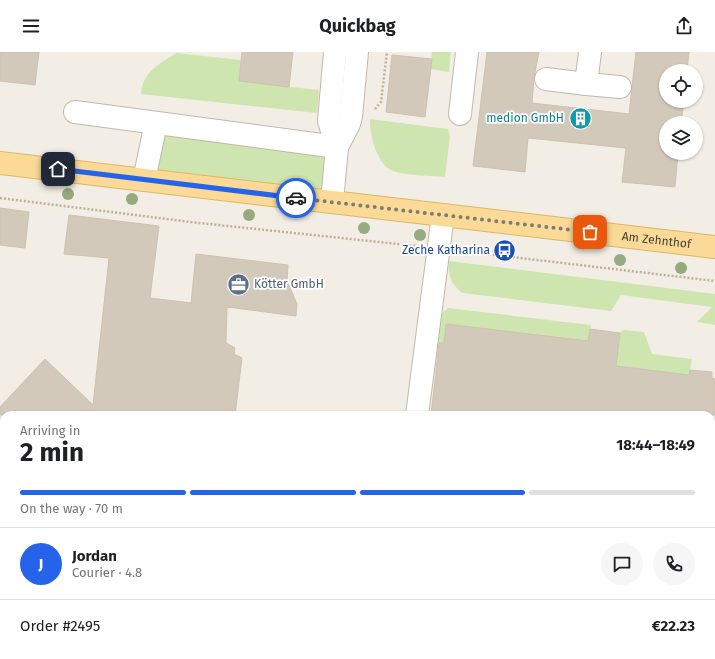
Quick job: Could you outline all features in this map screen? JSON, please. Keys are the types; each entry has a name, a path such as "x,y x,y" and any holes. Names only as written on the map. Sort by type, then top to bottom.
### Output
{"main road":[{"name":"Am Zehnthof","path":"0,163 715,247"}],"street":[{"path":"332,202 337,147 329,120 334,52"},
{"path":"337,147 350,124 357,52"},
{"path":"460,114 467,52"},
{"path":"586,84 590,52"},
{"path":"546,79 620,87"},
{"path":"75,112 337,147"},
{"path":"144,180 147,122"},
{"path":"419,411 443,215"}],"path":[{"path":"371,113 381,102 387,52"},
{"path":"386,61 391,61"},
{"path":"0,198 190,222 439,248 715,281"}],"green space":[{"path":"432,52 451,52 449,72 430,69"},
{"path":"176,53 241,60 239,81 319,90 317,113 141,94 142,86 152,69"},
{"path":"370,119 448,129 450,136 445,177 403,173 387,168 378,156 375,148 371,133"},
{"path":"158,128 335,150 330,197 151,174"},
{"path":"449,261 715,294 715,325 697,322 712,307 621,295 611,311 462,293 452,282 449,271"},
{"path":"448,308 591,325 588,341 439,343 435,341 441,314"},
{"path":"623,330 644,332 652,354 692,359 689,375 616,366 620,333"}],"building":[{"path":"0,52 39,52 35,85 0,81"},
{"path":"242,52 293,52 289,87 239,81"},
{"name":"medion GmbH","path":"487,52 539,52 534,77 532,103 629,114 636,52 689,52 688,64 659,64 659,108 683,108 682,116 659,116 659,160 677,160 675,187 622,182 626,148 528,138 525,172 473,166"},
{"path":"392,55 432,59 425,117 386,112"},
{"path":"0,208 29,212 25,248 0,245"},
{"path":"69,215 159,226 150,298 191,303 196,254 288,265 287,281 297,304 296,316 227,307 226,343 235,348 234,354 242,358 235,411 0,411 0,407 45,359 93,405 109,258 64,254"},
{"path":"446,324 588,341 590,329 620,333 616,366 689,375 690,370 712,372 712,378 715,379 715,411 431,411 439,343 444,343"}],"way so far":[{"path":"296,198 590,232"}],"place":[{"name":"medion GmbH","path":"580,118"},
{"name":"Zeche Katharina","path":"505,250"},
{"name":"Kötter GmbH","path":"238,284"}],"route":[{"path":"58,169 296,198"}]}
